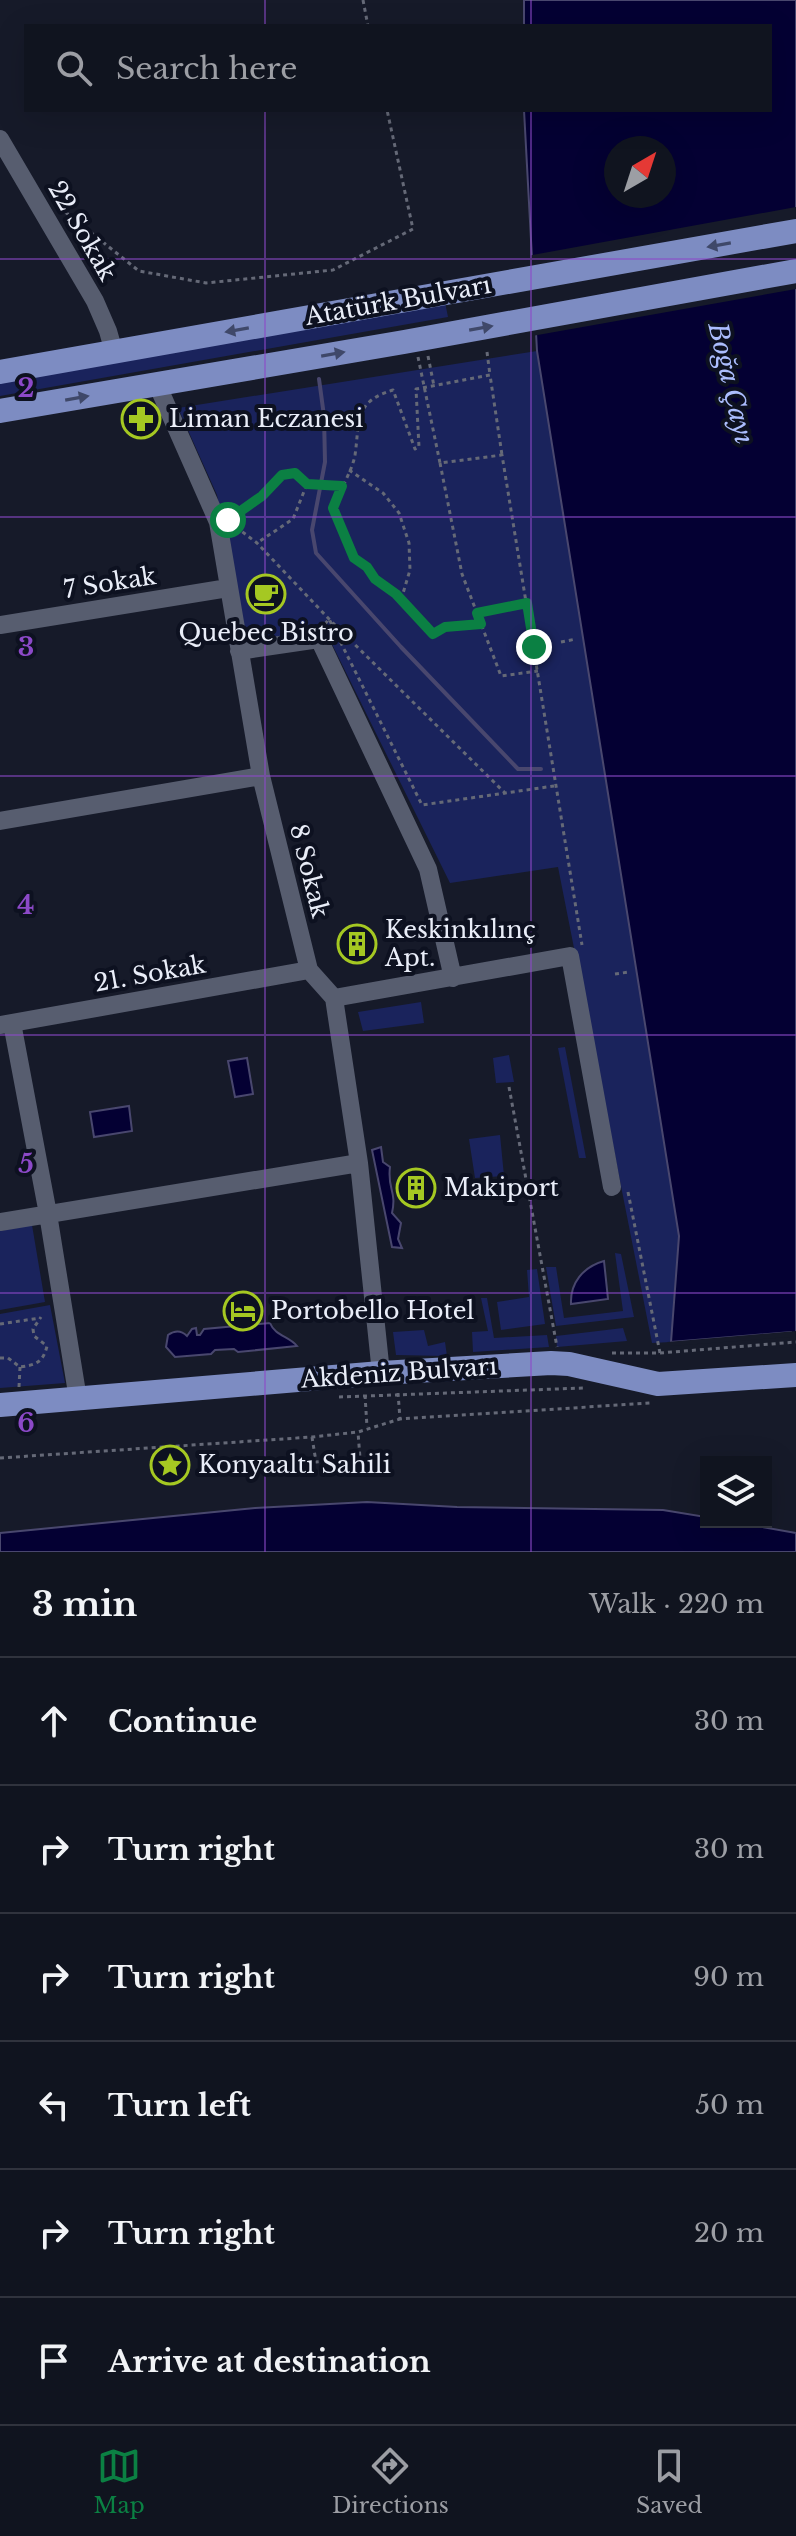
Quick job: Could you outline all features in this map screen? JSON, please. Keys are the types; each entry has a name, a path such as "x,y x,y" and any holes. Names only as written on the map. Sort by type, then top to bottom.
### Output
{"main road":[{"name":"Atatürk Bulvarı","path":"0,372 796,231"},
{"name":"Atatürk Bulvarı","path":"0,411 157,384 416,347 796,271"},
{"name":"Akdeniz Bulvarı","path":"9,1399 78,1399 381,1373 551,1363 569,1364 648,1382 665,1393 796,1375"}],"street":[{"name":"22 Sokak","path":"0,139 95,301 114,352"},
{"path":"0,176 21,173"},
{"name":"8 Sokak","path":"157,384 218,522 261,776 309,970 334,998"},
{"name":"7 Sokak","path":"0,625 228,588"},
{"path":"239,651 319,639 428,869 453,978"},
{"path":"0,821 261,776"},
{"path":"381,1373 359,1163 334,998 570,956 612,1187"},
{"name":"21. Sokak","path":"6,1024 309,970"},
{"path":"6,1024 48,1214 78,1399"},
{"path":"0,1222 359,1163"}],"path":[{"path":"363,0 368,24"},
{"path":"51,200 139,271 206,283 333,270 413,229 387,112"},
{"path":"416,347 434,386"},
{"path":"416,347 462,574 501,676 538,671"},
{"path":"487,352 583,949"},
{"path":"481,624 445,627 433,634 401,600 375,579 367,567 354,558 333,508 355,457 358,419 370,401 393,390 415,449 419,447 416,389 490,375"},
{"path":"440,463 502,455"},
{"path":"349,470 383,493 399,513 409,543 410,570 401,600"},
{"path":"342,486 307,484 295,473 282,475 262,496 228,520 257,543 329,619 506,794"},
{"path":"257,543 293,519 307,484"},
{"path":"477,613 527,603"},
{"path":"561,642 576,639"},
{"path":"534,647 542,645"},
{"path":"615,974 629,972"},
{"path":"509,1087 558,1352"},
{"path":"0,1324 52,1316"},
{"path":"0,1358 8,1358 20,1367 36,1365 47,1346 34,1336 33,1329 41,1317"},
{"path":"660,1353 796,1342"},
{"path":"9,1399 20,1367"},
{"path":"400,1419 398,1393 593,1387"},
{"path":"0,1458 312,1437 358,1432 400,1419 665,1393"},
{"path":"365,1395 367,1429"},
{"path":"312,1437 316,1462 360,1458 358,1432"}],"shaded area":[{"path":"445,302 448,317 0,396 0,380"},
{"path":"537,351 679,1236 671,1342 652,1343 558,867 450,883 325,630 246,643 217,495 178,408"},
{"path":"421,1002 424,1023 363,1031 358,1012"},
{"path":"565,1047 586,1158 579,1158 558,1048"},
{"path":"509,1055 514,1082 496,1083 493,1058"},
{"path":"500,1135 504,1176 475,1178 469,1139"},
{"path":"32,1225 45,1302 0,1310 0,1231"},
{"path":"615,1253 621,1254 634,1317 556,1326 546,1267 556,1267 564,1318 623,1311"},
{"path":"537,1269 545,1324 501,1330 497,1302 529,1297 527,1270"},
{"path":"481,1298 487,1298 494,1338 547,1335 549,1347 473,1352 472,1332 488,1331"},
{"path":"50,1305 65,1383 0,1388 0,1314"},
{"path":"623,1328 627,1341 557,1347 556,1336"},
{"path":"424,1330 428,1346 445,1342 447,1356 396,1355 393,1332"}],"water":[{"name":"Boğa Çayı","path":"524,0 796,0 796,1345 791,1332 671,1342 679,1236 537,351 524,112 772,112 772,24 524,24"},
{"path":"247,1058 253,1094 235,1097 228,1061"},
{"path":"129,1106 132,1131 94,1137 90,1112"},
{"path":"381,1147 383,1162 390,1167 392,1213 401,1223 398,1239 402,1248 392,1247 372,1150"},
{"path":"604,1261 608,1299 571,1304 579,1277 590,1267"},
{"path":"270,1323 275,1331 297,1346 238,1352 234,1349 215,1350 211,1354 175,1357 166,1347 168,1335 176,1332 187,1336 196,1328 197,1335 200,1335 204,1329"},
{"path":"367,1502 457,1507 663,1510 700,1516 700,1528 768,1528 796,1533 796,1552 0,1552 0,1533 255,1508"}],"pier":[{"path":"796,207 796,289 532,336 527,256"},
{"path":"796,1331 796,1349 789,1337 671,1346 667,1342"}],"waterway":[{"path":"319,379 325,462 312,530 316,553 518,769 541,769"}],"place":[{"name":"Liman Eczanesi","path":"141,419"},
{"name":"Quebec Bistro","path":"266,594"},
{"name":"Keskinkılınç Apt.","path":"357,944"},
{"name":"Makiport","path":"416,1188"},
{"name":"Portobello Hotel","path":"243,1311"},
{"name":"Konyaaltı Sahili","path":"170,1465"}],"route":[{"path":"228,520 262,496 282,475 295,473 307,484 342,486 333,508 354,558 396,594 433,634 445,627 481,624 477,613 527,603 534,647"}]}
